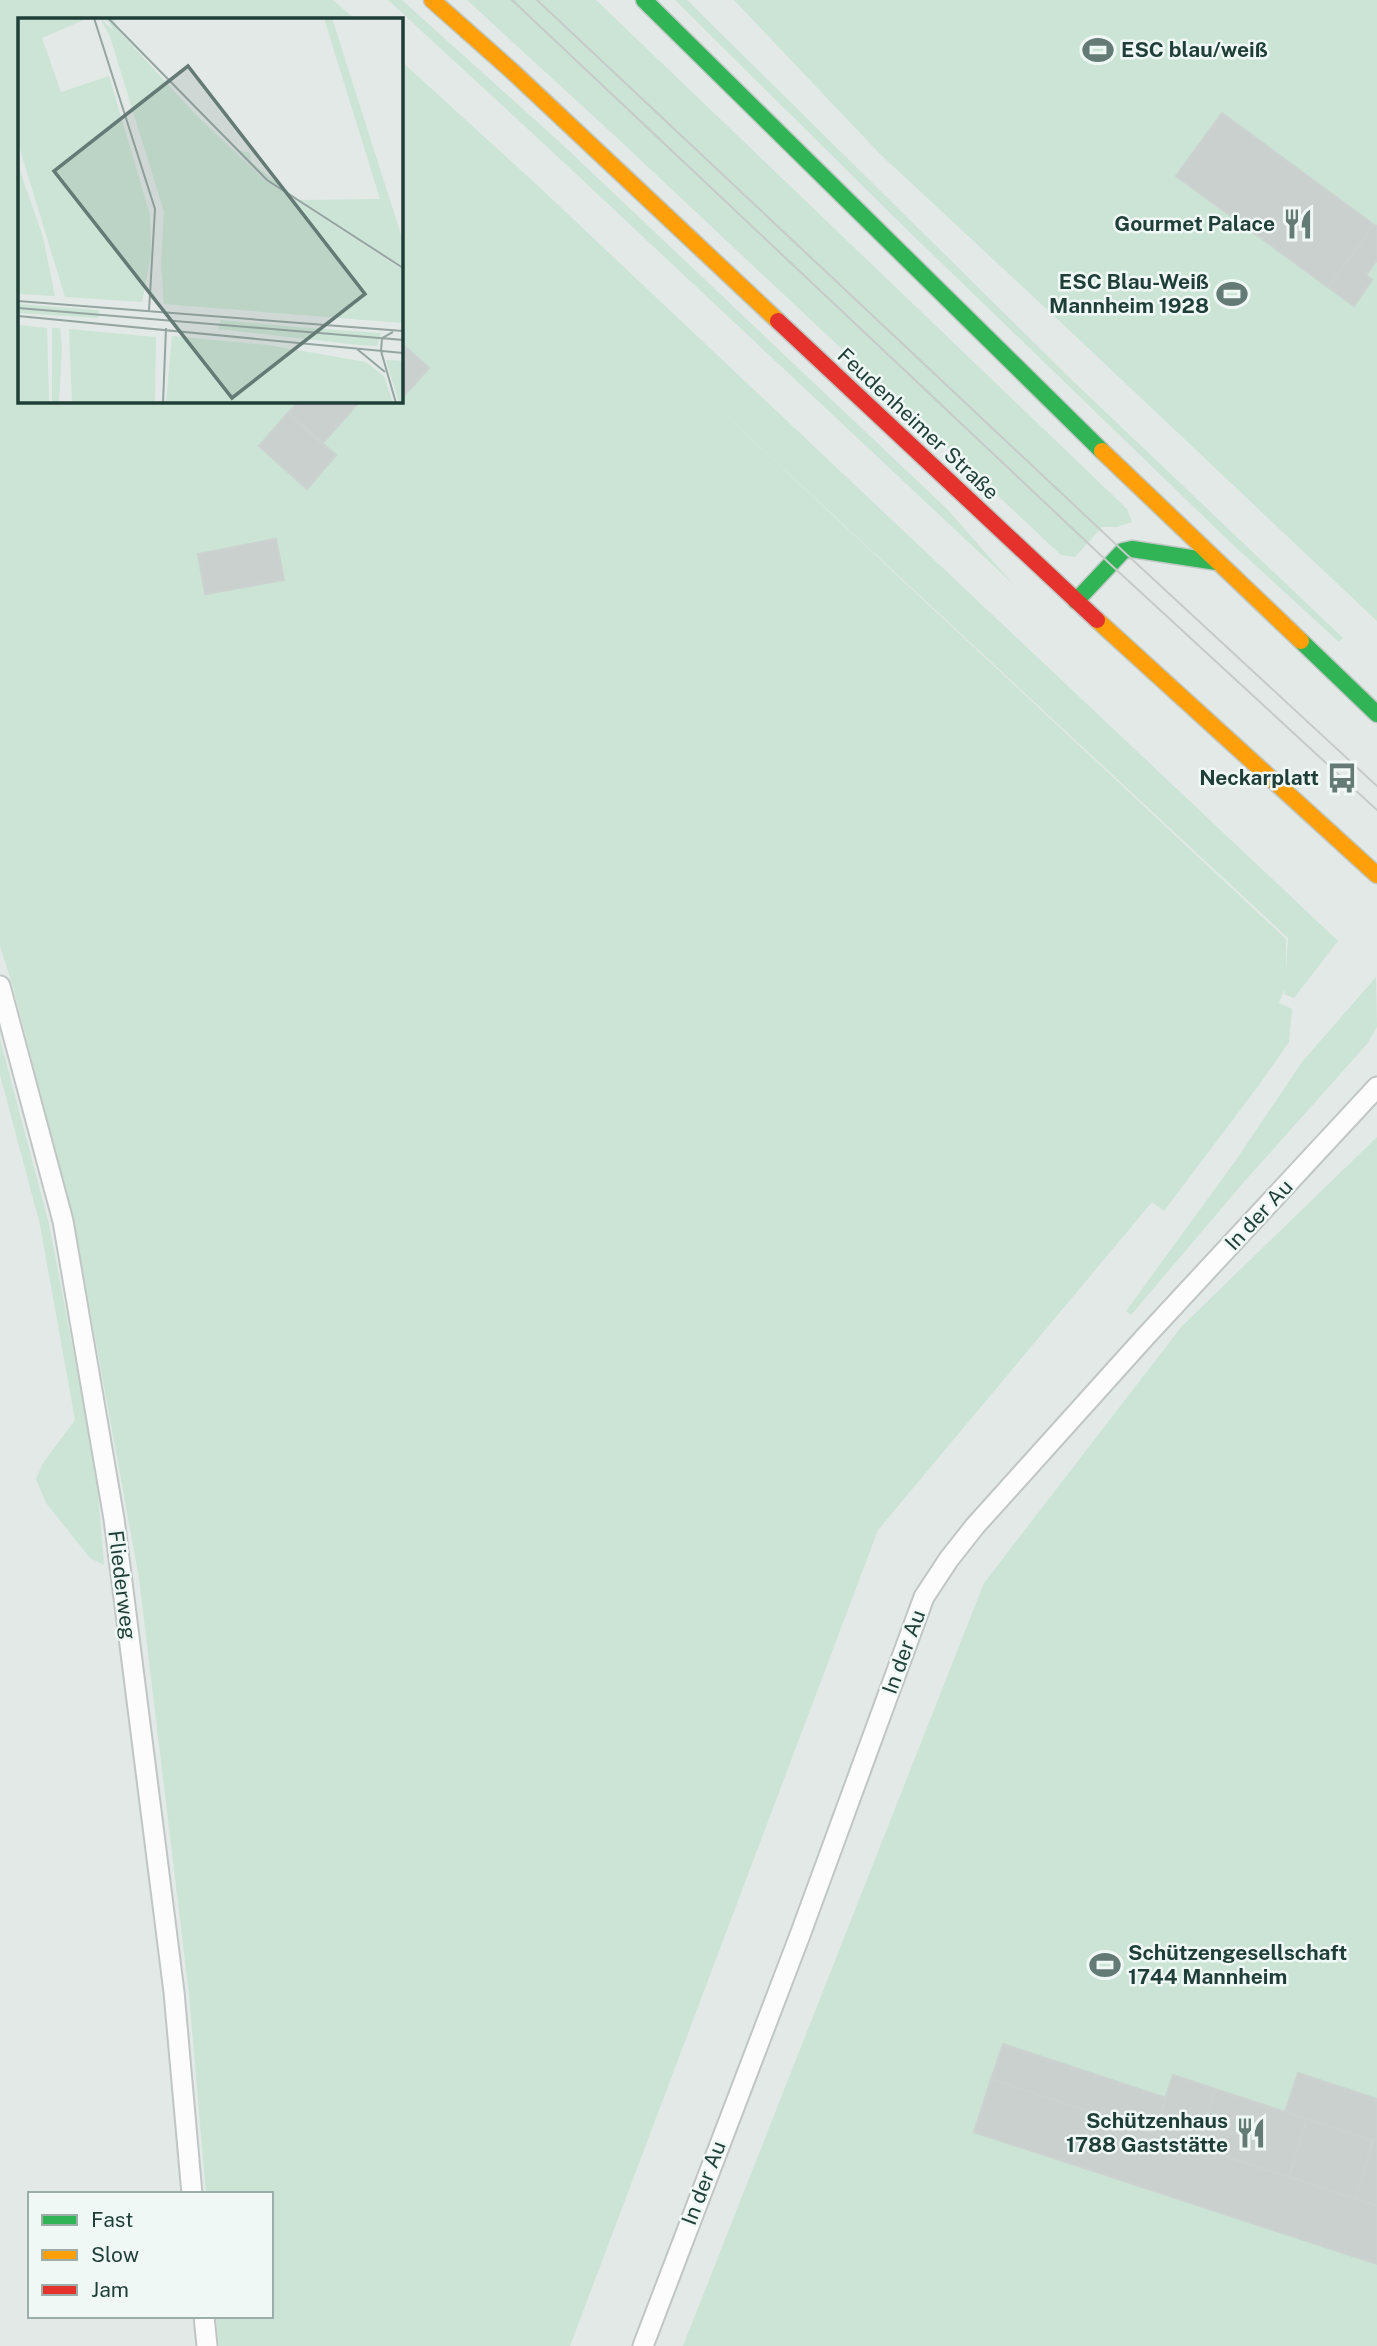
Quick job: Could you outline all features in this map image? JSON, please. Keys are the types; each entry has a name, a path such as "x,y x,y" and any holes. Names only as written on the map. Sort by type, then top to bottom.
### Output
{"main road":[{"name":"Feudenheimer Straße","path":"432,0 522,80 1076,601 1377,876"},
{"path":"644,0 1217,562 1377,714"},
{"path":"1076,601 1123,551 1132,549 1217,562"}],"lane":[{"name":"Fliederweg","path":"0,986 63,1221 114,1519 174,1992 192,2192"},
{"name":"In der Au","path":"643,2346 800,1935 925,1597 949,1559 984,1516 1155,1326 1377,1087"},
{"path":"204,2318 207,2346"}],"green space":[{"path":"0,0 333,0 354,18 18,18 18,402 402,402 402,62 536,184 1338,941 1294,998 1284,994 1284,989 1279,1003 1292,1009 1289,1042 1164,1211 1152,1202 878,1530 570,2346 219,2346 216,2318 273,2318 273,2192 206,2192 189,1994 139,1578 74,1222 0,946","holes":["671,364 1288,938 1286,971 1286,939"]},
{"path":"388,0 402,0 565,147 947,509 1013,584 557,156"},
{"path":"467,0 596,0 1127,509 1132,522 1117,527 1102,527 1075,557 1061,555"},
{"path":"675,0 687,0 1074,382 1343,638 1339,642 1231,543 895,218"},
{"name":"ESC Blau-Weiß Mannheim 1928","path":"734,0 1377,0 1377,621 880,154"},
{"path":"1376,977 1377,1027 1367,1044 1243,1183 1131,1315 1126,1311 1236,1160 1302,1062"},
{"path":"0,1039 49,1224 96,1469 104,1565 90,1558 46,1503 36,1479 43,1463 75,1420 40,1225 0,1075"},
{"name":"Schützengesellschaft 1744 Mannheim","path":"1377,1137 1377,2346 683,2346 984,1583 1182,1326"}],"building":[{"path":"1222,113 1374,225 1328,287 1176,176"},
{"path":"1374,225 1377,226 1377,260 1366,275 1372,280 1354,306 1328,287"},
{"path":"402,344 429,368 404,396 402,394"},
{"path":"298,402 359,402 322,444 288,413"},
{"path":"288,413 336,455 307,489 259,446"},
{"path":"276,539 284,580 205,594 198,554"},
{"path":"1003,2044 1166,2098 1154,2133 991,2079"},
{"path":"1298,2073 1377,2099 1377,2142 1285,2112"},
{"path":"1173,2075 1215,2089 1195,2147 1154,2133"},
{"path":"991,2079 1377,2206 1377,2264 974,2132"},
{"name":"Schützenhaus 1788 Gaststätte","path":"1215,2089 1307,2119 1289,2177 1195,2147"},
{"path":"1307,2119 1373,2141 1355,2199 1289,2177"},
{"path":"1373,2141 1377,2142 1377,2206 1355,2199"}],"tram line":[{"path":"512,0 1109,563 1377,810"},
{"path":"537,0 1377,786"}],"traffic: fast":[{"path":"644,0 1102,451"},
{"path":"1076,601 1123,551 1132,549 1217,562"},
{"path":"1301,641 1377,714"}],"traffic: slow":[{"path":"432,0 512,71 778,321"},
{"path":"1102,451 1301,641"},
{"path":"1097,620 1377,875"}],"traffic: jam":[{"path":"778,321 1097,620"}],"place":[{"name":"ESC blau/weiß","path":"1098,50"},
{"name":"Gourmet Palace","path":"1298,224"},
{"name":"ESC Blau-Weiß Mannheim 1928","path":"1232,294"},
{"name":"Neckarplatt","path":"1342,778"},
{"name":"Schützengesellschaft 1744 Mannheim","path":"1105,1965"},
{"name":"Schützenhaus 1788 Gaststätte","path":"1251,2133"}]}
